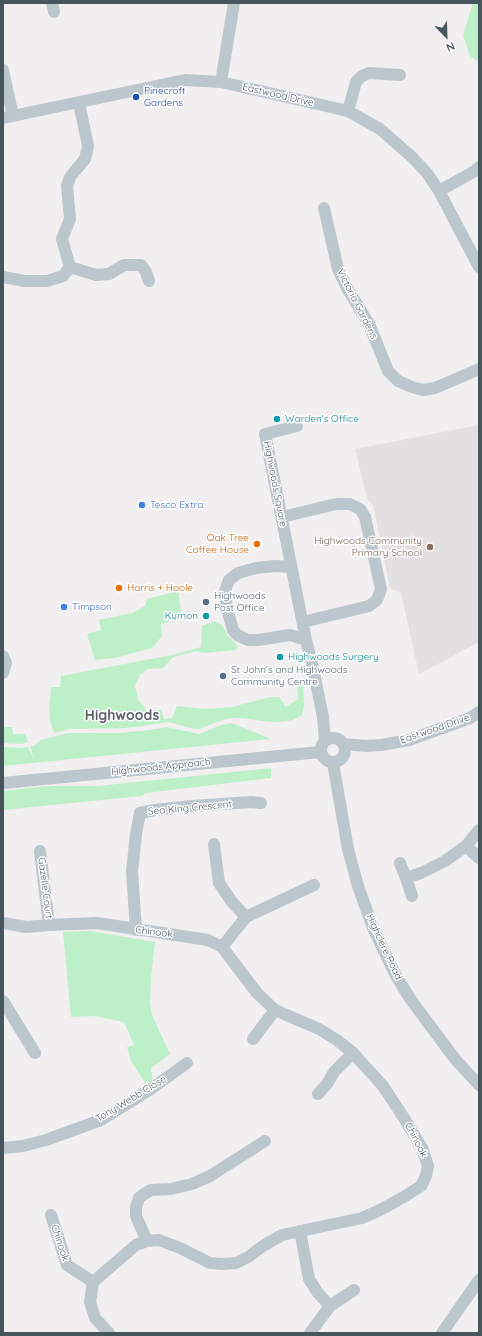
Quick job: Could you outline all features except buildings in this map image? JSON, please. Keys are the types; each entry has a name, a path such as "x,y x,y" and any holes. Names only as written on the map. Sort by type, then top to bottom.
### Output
{"street":[{"path":"221,82 234,3"},
{"path":"3,70 8,117"},
{"path":"348,111 356,82 362,76 369,73 400,74"},
{"name":"Eastwood Drive","path":"8,117 185,80 221,82 281,97 348,111 380,129 400,145 427,173 439,191 479,267"},
{"path":"70,267 62,239 70,219 67,186 70,177 85,160 88,146 79,102"},
{"path":"439,191 479,167"},
{"name":"Victoria Gardens","path":"324,208 338,269 347,288 369,324 388,371 398,381 423,390 435,388 479,369"},
{"path":"70,267 96,274 109,274 124,265 141,265 146,272 149,281"},
{"path":"3,277 25,281 47,281 62,276 70,267"},
{"name":"Highwoods Square","path":"297,426 265,434 291,567 323,717 334,746"},
{"path":"282,517 336,504 350,504 360,509 365,516 381,589 377,600 368,606 303,622"},
{"path":"291,567 275,566 256,568 238,573 229,580 225,591 227,609 233,630 237,635 248,640 290,635 306,640"},
{"path":"3,656 6,664 3,673"},
{"name":"Eastwood Drive","path":"334,746 381,745 409,740 470,718 479,712"},
{"path":"334,746 342,758 333,763 323,759 334,746"},
{"name":"Highwoods Approach","path":"3,783 334,746"},
{"name":"Highclere Road","path":"333,763 348,849 358,886 373,928 396,976 411,1000 455,1059 479,1085"},
{"name":"Sea King Crescent","path":"136,930 132,871 140,813 192,806 251,802 261,803"},
{"path":"406,878 421,873 445,860 466,846 479,830"},
{"path":"214,844 219,883 232,902 246,917"},
{"path":"466,846 479,858"},
{"name":"Gazelle Court","path":"40,851 49,925"},
{"path":"400,863 412,896"},
{"path":"222,947 246,917 314,885"},
{"name":"Chinook","path":"3,923 26,927 97,923 208,940 222,947 257,993 275,1010 319,1029 337,1040 353,1053 383,1086 422,1148 428,1166 426,1176 420,1186 380,1210 362,1218 282,1235 248,1257 236,1262 223,1264 210,1263 180,1248 159,1240 147,1241"},
{"path":"3,1001 35,1052"},
{"path":"253,1040 275,1010"},
{"path":"318,1094 327,1084 334,1072 353,1053"},
{"name":"Tony Webb Close","path":"3,1148 23,1146 46,1140 101,1120 151,1089 187,1063"},
{"path":"109,1333 95,1318 90,1302 93,1282 136,1245 147,1241 136,1216 138,1198 152,1190 171,1189 192,1184 210,1176 265,1141"},
{"name":"Chinook","path":"51,1215 67,1265 93,1282"},
{"path":"300,1231 309,1279 318,1293 330,1306"},
{"path":"442,1333 479,1280"},
{"path":"310,1333 330,1306 354,1290"}],"shaded area":[{"name":"Highwoods Community Primary School","path":"479,425 479,642 419,674 401,593 390,588 373,505 367,498 355,449"}],"green space":[{"path":"473,3 479,3 479,62 470,56 463,35"},
{"path":"178,591 182,617 161,624 162,636 152,648 115,658 95,660 87,634 101,630 99,620 132,613 145,606 147,599"},
{"path":"215,621 222,625 228,636 238,646 236,650 205,653 197,651 173,657 163,668 148,669 140,675 135,685 138,699 146,710 161,710 164,719 172,718 177,706 205,709 232,707 270,697 279,697 286,707 298,699 297,684 303,685 304,705 302,715 293,720 281,722 231,718 199,729 189,728 169,722 127,728 70,729 54,733 50,721 49,707 51,687 60,687 61,676 172,655 201,647 202,626"},
{"path":"232,723 271,739 3,766 3,747 28,747 34,759 30,746 34,746 41,740 68,733 117,733 166,727 199,734 221,725"},
{"path":"3,727 12,727 13,734 25,734 28,742 21,744 3,743"},
{"path":"271,768 271,778 146,793 142,796 3,810 3,791 45,786 98,786"},
{"path":"90,931 155,942 150,1003 152,1015 170,1054 151,1068 153,1083 147,1086 131,1061 127,1047 134,1045 124,1022 95,1016 71,1017 63,932"}],"place":[{"name":"Pinecroft Gardens","path":"136,97"},
{"name":"Warden's Office","path":"277,419"},
{"name":"Tesco Extra","path":"142,505"},
{"name":"Oak Tree Coffee House","path":"257,544"},
{"name":"Highwoods Community Primary School","path":"430,547"},
{"name":"Harris + Hoole","path":"119,588"},
{"name":"Highwoods Post Office","path":"206,602"},
{"name":"Timpson","path":"64,607"},
{"name":"Kumon","path":"206,616"},
{"name":"Highwoods Surgery","path":"280,657"},
{"name":"St John's and Highwoods Community Centre","path":"223,676"}],"district":[{"name":"Highwoods","path":"122,716"}]}
